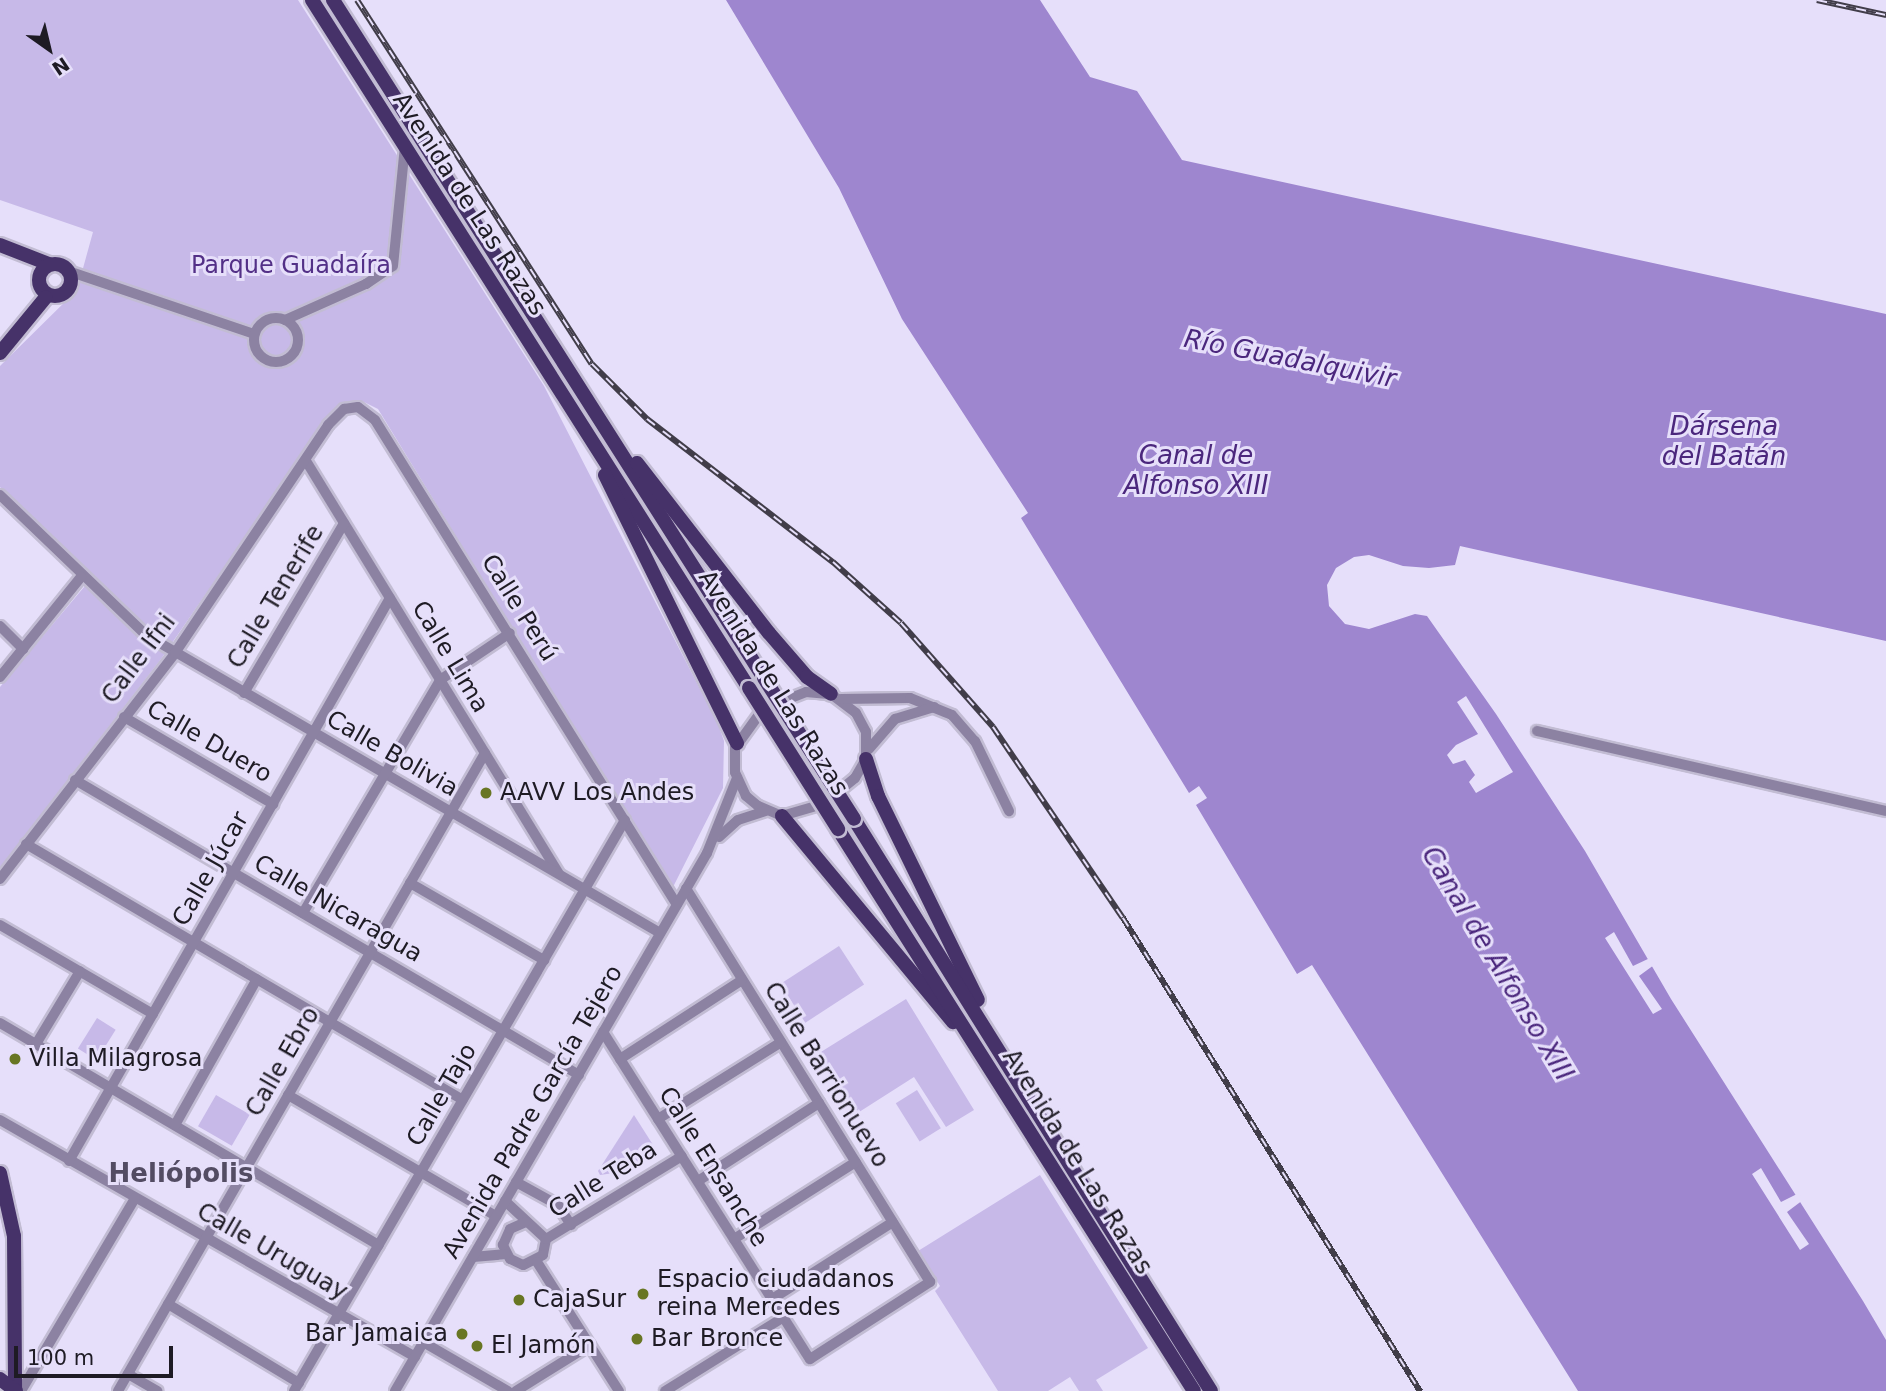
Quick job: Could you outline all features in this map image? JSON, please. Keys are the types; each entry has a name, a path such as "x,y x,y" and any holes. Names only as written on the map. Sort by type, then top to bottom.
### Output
{"main road":[{"name":"Avenida de Las Razas","path":"312,0 1194,1391"},
{"name":"Avenida de Las Razas","path":"333,0 1009,1064 1211,1391"},
{"path":"0,245 50,264 62,264 71,272 61,293 46,297 0,353"},
{"path":"46,297 39,288 50,264"},
{"path":"585,396 769,633 807,677 835,696"},
{"path":"570,405 737,743"},
{"path":"866,757 878,796 1009,1064"},
{"path":"782,816 996,1075"},
{"path":"0,1173 14,1236 17,1390"},
{"path":"0,1379 17,1390"}],"street":[{"path":"285,320 295,328 298,341 293,354 282,361 268,360 258,353 254,334 263,321 285,320 366,284 393,266 405,146"},
{"path":"71,272 254,334"},
{"name":"Calle Perú","path":"306,461 344,409 358,407 375,420 677,905"},
{"name":"Calle Lima","path":"306,461 559,875"},
{"name":"Calle Ifni","path":"0,879 174,653 306,461"},
{"name":"Calle Bolivia","path":"0,495 81,578 146,635 660,933"},
{"name":"Calle Tenerife","path":"244,693 344,523"},
{"path":"0,677 81,578"},
{"name":"Calle Júcar","path":"69,1161 390,598"},
{"path":"0,626 23,649"},
{"path":"303,913 440,680 510,633"},
{"path":"936,707 895,719 880,731 855,778 823,804 782,816 766,811 747,796 737,778 737,743 753,719 778,699 806,692 835,696 911,698 936,707 952,715 975,741 1009,811"},
{"path":"835,696 862,722 866,757"},
{"name":"Calle Duero","path":"124,717 273,804"},
{"path":"1537,731 1886,811"},
{"name":"Calle Ebro","path":"118,1391 485,753"},
{"name":"Avenida Padre García Tejero","path":"395,1391 707,853 737,778"},
{"name":"Calle Nicaragua","path":"75,780 579,1075"},
{"name":"Avenida Padre García Tejero","path":"707,853 730,825 766,811"},
{"name":"Calle Tajo","path":"297,1387 625,820"},
{"path":"26,844 463,1100"},
{"path":"410,883 544,960"},
{"name":"Calle Barrionuevo","path":"686,889 930,1282 810,1359"},
{"path":"0,925 153,1014"},
{"path":"36,1044 80,971"},
{"path":"175,1125 257,979"},
{"path":"620,1059 742,980"},
{"path":"0,1023 379,1245"},
{"name":"Calle Ensanche","path":"603,1032 810,1359"},
{"path":"658,1119 781,1042"},
{"path":"288,1096 496,1216"},
{"path":"698,1181 819,1103"},
{"name":"Calle Uruguay","path":"0,1120 415,1357"},
{"name":"Calle Teba","path":"546,1239 682,1156"},
{"path":"734,1239 856,1162"},
{"path":"516,1182 558,1205 571,1225"},
{"path":"17,1390 135,1198"},
{"path":"505,1201 526,1222 542,1230 546,1239 537,1262"},
{"path":"526,1222 510,1229 503,1245 506,1254 516,1264 537,1262"},
{"path":"772,1299 893,1222"},
{"path":"473,1257 506,1254"},
{"path":"537,1262 619,1391"},
{"path":"168,1304 297,1387"},
{"path":"665,1391 784,1317"},
{"path":"423,1342 508,1391"},
{"path":"516,1391 590,1345"},
{"path":"128,1374 158,1391"}],"green space":[{"name":"Parque Guadaíra","path":"0,0 298,0 544,386 718,724 724,741 723,788 672,889 378,409 362,401 345,403 330,413 161,659 0,868 0,687 90,580 0,487 0,366 77,290 93,232 0,200"},
{"path":"839,946 864,985 805,1023 780,984"},
{"path":"906,999 974,1110 946,1127 914,1077 856,1114 816,1055"},
{"path":"97,1018 116,1030 97,1060 78,1049"},
{"path":"917,1090 941,1128 920,1141 896,1103"},
{"path":"216,1095 250,1114 232,1146 198,1126"},
{"path":"634,1115 655,1148 628,1171 600,1175 598,1171"},
{"path":"1040,1175 1148,1348 1096,1380 1103,1391 1079,1391 1070,1377 1048,1391 998,1391 935,1291 940,1286 918,1251"}],"water":[{"name":"Canal de Alfonso XIII","path":"726,0 1040,0 1090,77 1137,91 1182,160 1886,314 1886,641 1460,546 1455,565 1429,568 1403,566 1369,555 1354,557 1336,568 1327,585 1329,606 1345,624 1369,629 1415,614 1427,616 1496,714 1585,851 1671,999 1886,1340 1886,1391 1578,1391 1312,965 1297,974 1196,805 1207,798 1199,786 1189,793 1021,518 1028,513 902,319 839,188"}],"pier":[{"path":"1466,696 1513,772 1476,793 1469,782 1475,775 1465,760 1453,764 1447,755 1456,745 1478,734 1457,702"},
{"path":"1614,932 1633,966 1650,958 1654,965 1639,976 1662,1009 1653,1014 1605,938"},
{"path":"1761,1168 1781,1202 1799,1193 1803,1200 1787,1212 1809,1244 1800,1250 1752,1174"}],"railway":[{"path":"357,0 592,364 647,419 833,562 901,623 993,727 1123,918 1420,1391"},
{"path":"1817,0 1886,15"}],"place":[{"name":"AAVV Los Andes","path":"486,793"},
{"name":"Villa Milagrosa","path":"15,1059"},
{"name":"Espacio ciudadanos reina Mercedes","path":"643,1294"},
{"name":"CajaSur","path":"519,1300"},
{"name":"Bar Jamaica","path":"462,1334"},
{"name":"Bar Bronce","path":"637,1339"},
{"name":"El Jamón","path":"477,1346"}],"district":[{"name":"Heliópolis","path":"181,1174"}],"water label":[{"name":"Río Guadalquivir","path":"1290,359"},
{"name":"Dársena del Batán","path":"1724,442"}]}
